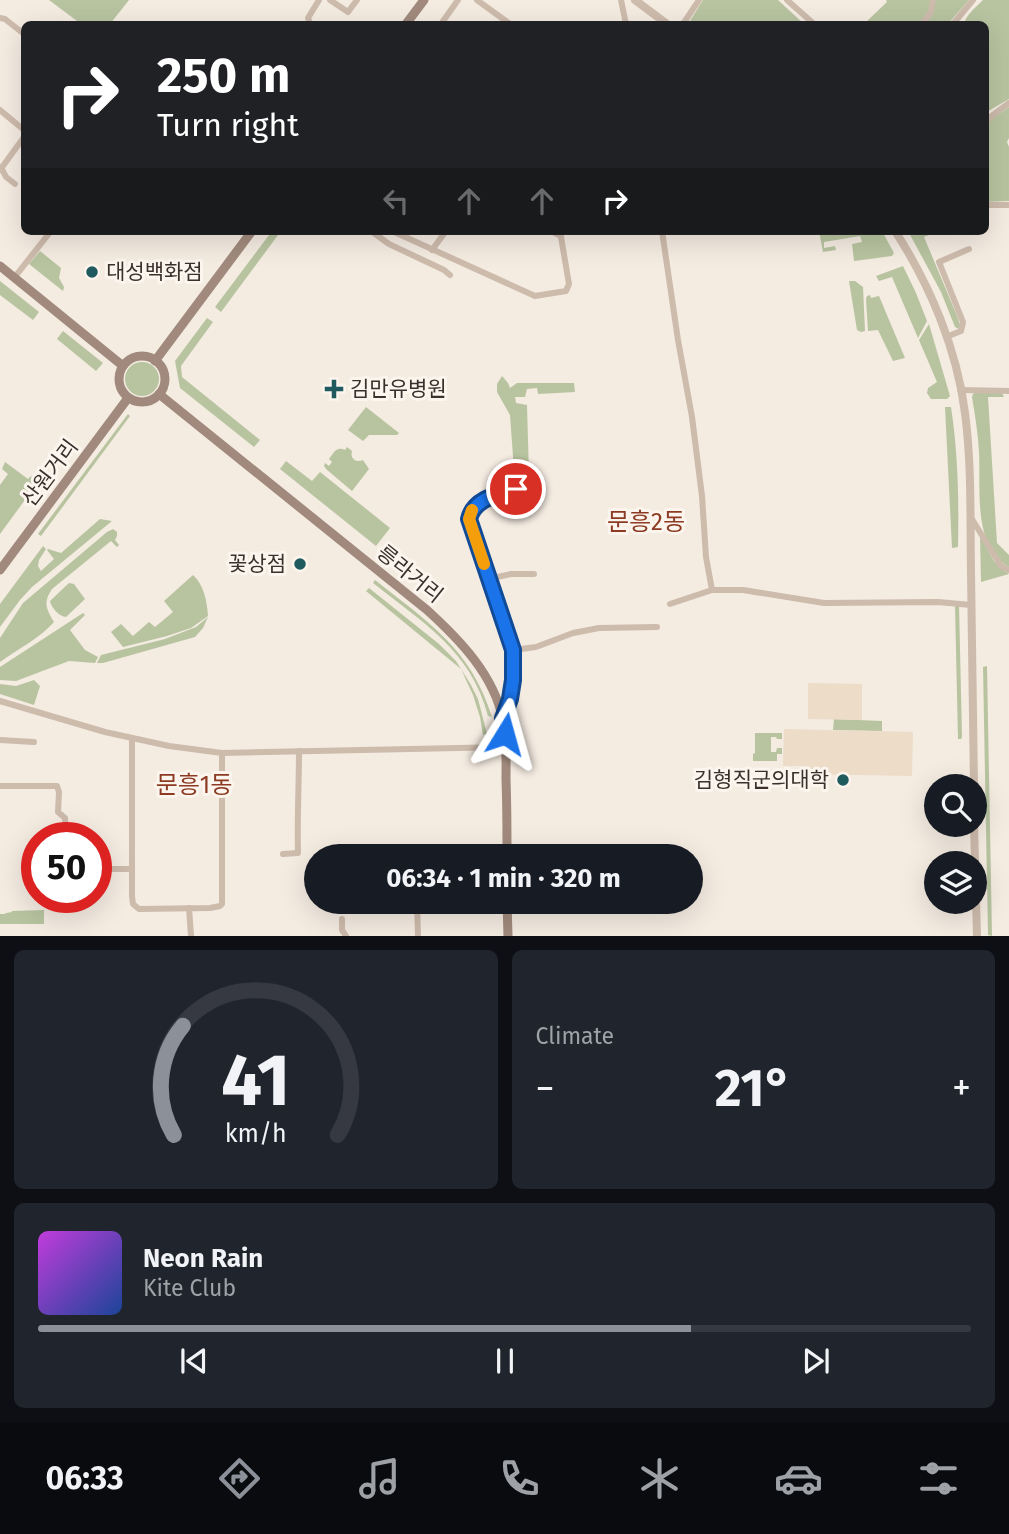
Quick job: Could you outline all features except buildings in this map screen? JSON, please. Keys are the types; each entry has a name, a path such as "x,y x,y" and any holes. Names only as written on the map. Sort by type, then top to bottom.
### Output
{"main road":[{"path":"408,21 424,0"},
{"path":"155,361 249,235"},
{"path":"0,266 124,366"},
{"path":"140,357 155,361 165,377 159,394 150,401 143,402 128,398 120,387 119,380 124,366 128,361 140,357"},
{"name":"릉라거리","path":"159,394 417,602 450,632 477,662 495,695 503,718 506,747 507,844"},
{"name":"산원거리","path":"0,570 128,398"},
{"path":"507,914 508,936"}],"street":[{"path":"309,21 308,18 319,0"},
{"path":"330,0 348,12 357,0"},
{"path":"446,21 458,0"},
{"path":"621,0 624,21"},
{"path":"635,0 663,21"},
{"path":"685,21 699,0"},
{"path":"787,0 811,21"},
{"path":"924,21 931,12 933,0"},
{"path":"956,21 973,0"},
{"path":"479,1 503,21"},
{"path":"0,18 21,32"},
{"path":"989,118 1009,103"},
{"path":"0,110 21,128"},
{"path":"15,184 6,177 0,167 21,141"},
{"path":"989,205 1009,205"},
{"path":"14,278 48,235"},
{"path":"376,235 388,244 450,275"},
{"path":"400,235 535,296 566,291 569,284 560,235"},
{"path":"432,250 443,235"},
{"path":"663,235 692,417 706,557 712,590"},
{"path":"897,235 921,277 946,337 965,411 970,516 974,774"},
{"path":"946,337 961,331 962,322 939,262 969,249"},
{"path":"960,390 1009,391"},
{"path":"503,718 513,680 513,650 469,519 471,511 482,501 516,489"},
{"path":"970,516 1002,566 1009,570"},
{"path":"488,579 511,574 534,574"},
{"path":"670,604 712,590 743,590 824,603 971,605"},
{"path":"513,650 536,647 598,628 657,627"},
{"path":"0,701 105,732 169,746 222,752 506,747"},
{"path":"132,738 132,896 133,904 139,909 210,908 222,904 222,752"},
{"path":"0,740 34,742"},
{"path":"283,854 298,853 299,751"},
{"path":"0,786 57,786 58,811 65,822"},
{"path":"974,837 976,936"},
{"path":"112,869 132,869"},
{"path":"189,908 191,936"},
{"path":"417,914 418,936"},
{"path":"342,919 342,930 346,936"}],"green space":[{"path":"49,0 129,0 112,21 77,21"},
{"path":"703,0 778,0 801,21 690,21"},
{"path":"886,0 931,0 929,11 921,21 867,21"},
{"path":"935,0 969,0 951,21 927,21"},
{"path":"983,0 1009,0 1009,99 989,111 989,21 965,21"},
{"path":"1009,107 1009,201 989,202 989,121"},
{"path":"269,235 278,235 221,312 215,307"},
{"path":"820,235 884,235 894,253 892,256 854,261 852,244 862,242 860,236 824,242 824,248 835,246 836,250 823,252"},
{"path":"910,235 929,235 924,237 958,318 959,329 955,327 941,292"},
{"path":"40,251 61,268 59,278 64,287 63,291 29,264"},
{"path":"903,266 927,321 918,338 892,277 879,281 876,276"},
{"path":"0,281 39,312 33,320 0,295"},
{"path":"849,281 855,281 863,287 865,331 857,330"},
{"path":"870,295 871,298 879,296 905,358 893,361 878,330 868,331 866,299"},
{"path":"207,318 213,322 181,366 182,377 260,440 254,447 180,388 175,361"},
{"path":"929,324 950,396 947,399 931,399 927,393 928,388 937,382 919,340"},
{"path":"63,331 103,363 96,371 57,339"},
{"path":"142,362 154,367 159,379 154,391 142,396 130,391 125,379 130,367"},
{"path":"502,376 510,388 517,383 574,383 575,392 538,394 537,388 527,389 525,397 515,397 516,403 527,405 529,475 527,480 517,482 510,415 497,392 497,384"},
{"path":"976,392 1002,393 1004,397 988,397 997,543 1009,555 1009,567 997,558 984,531 979,445 972,397"},
{"path":"366,407 399,433 369,435 363,441 348,430"},
{"path":"945,407 951,407 958,477 958,547 952,548"},
{"path":"128,414 130,416 41,536 38,534"},
{"path":"347,447 352,451 354,459 363,460 369,469 352,491 324,466 325,463 329,466 332,462 329,459 335,451 345,450"},
{"path":"286,461 312,481 320,472 390,528 376,546 280,469"},
{"path":"5,462 28,479 31,476 38,482 0,534 0,485 8,474 2,469"},
{"path":"100,519 112,521 32,587 0,627 0,604 43,546 46,549 38,566 41,571 54,559 48,549 61,553"},
{"path":"113,529 117,532 117,547 111,541 52,589 47,598 47,606 54,622 36,638 0,662 0,638 23,603"},
{"path":"980,536 994,561 1009,574 981,582"},
{"path":"193,575 204,594 208,616 191,628 123,647 111,632 121,624 133,636 149,622 155,627 173,612 164,601"},
{"path":"375,580 430,624 460,655 483,693 492,717 488,716 470,673 457,655 427,625 373,583"},
{"path":"69,583 74,584 85,599 66,617 56,611 50,601"},
{"path":"369,588 439,644 461,669 366,591"},
{"path":"959,605 961,739 958,739 955,606"},
{"path":"83,613 85,615 70,630 85,650 98,657 95,663 69,661 16,681 0,680 0,667"},
{"path":"208,617 195,637 97,663 101,655 165,639 196,627"},
{"path":"987,666 992,936 988,935 983,667"},
{"path":"461,669 478,699 487,734 483,735 473,695"},
{"path":"34,680 40,686 34,705 0,694 0,684 16,686"},
{"path":"834,719 882,721 882,731 833,730"},
{"path":"755,733 782,733 782,739 771,737 771,752 782,748 782,754 777,754 777,761 753,761"},
{"path":"12,911 44,913 44,924 0,924 0,914"}],"shaded area":[{"path":"808,683 862,684 862,720 808,719"},
{"path":"784,729 913,732 912,776 804,774 804,766 783,766"}],"slow traffic":[{"path":"472,510 469,519 484,564"}],"place":[{"name":"대성백화점","path":"92,272"},
{"name":"김만유병원","path":"334,389"},
{"name":"꽃상점","path":"300,564"},
{"name":"김형직군의대학","path":"843,780"}],"district":[{"name":"문흥2동","path":"646,522"},
{"name":"문흥1동","path":"194,785"}],"route":[{"path":"505,734 503,718 513,680 513,650 469,519 471,511 482,501 516,489"}]}
